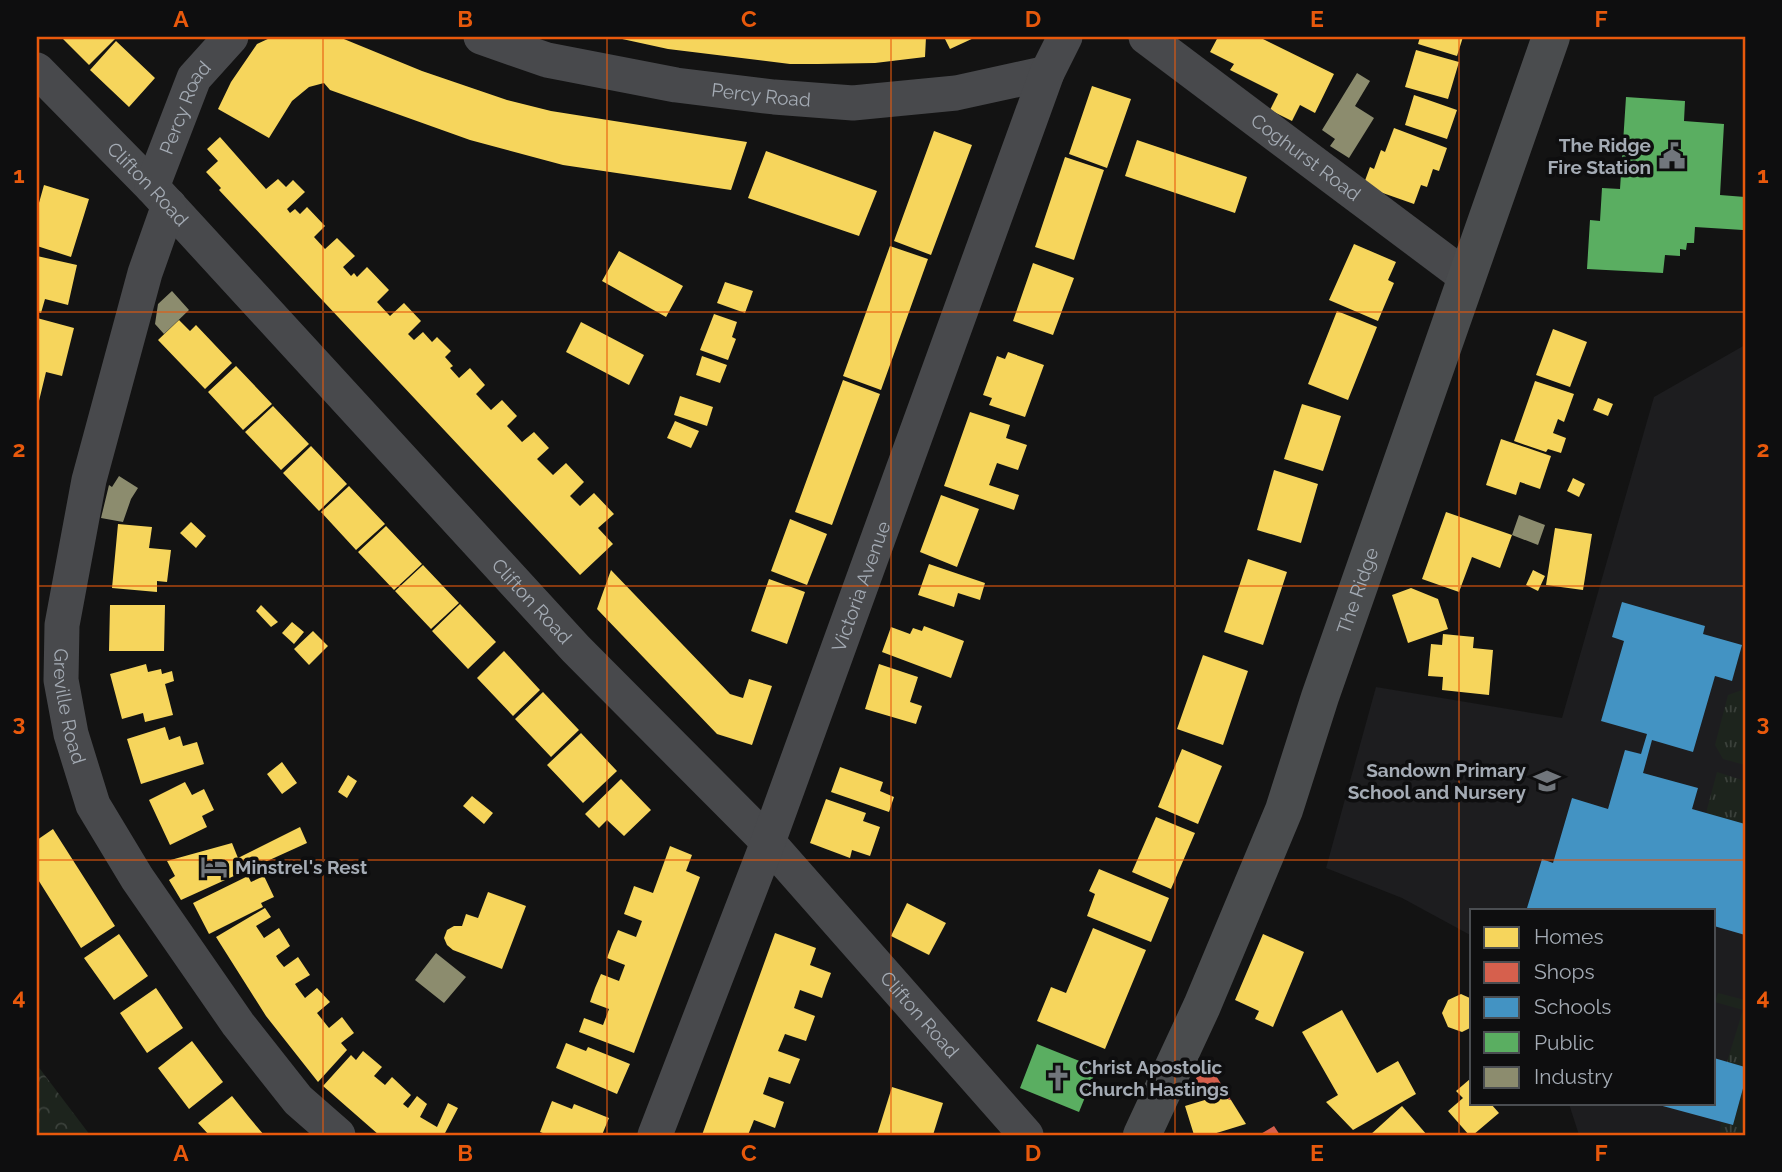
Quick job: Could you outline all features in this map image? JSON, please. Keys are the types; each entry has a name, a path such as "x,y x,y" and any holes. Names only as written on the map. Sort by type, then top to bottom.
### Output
{"main road":[{"name":"The Ridge","path":"1142,1135 1202,1006 1283,810 1551,37"}],"street":[{"name":"Percy Road","path":"160,196 194,78 231,37"},
{"name":"Percy Road","path":"481,37 547,60 676,85 853,103 956,93 1047,73"},
{"name":"Victoria Avenue","path":"655,1135 768,842 1047,73 1065,37"},
{"name":"Coghurst Road","path":"1146,37 1466,276"},
{"name":"Clifton Road","path":"37,70 160,196 576,649 768,842 1026,1135"},
{"name":"Greville Road","path":"160,196 145,273 89,481 62,625 61,680 71,734 93,805 184,949 298,1100 338,1135"}],"shaded area":[{"name":"Sandown Primary School and Nursery","path":"1745,345 1745,1135 1579,1135 1570,1106 1716,1106 1716,909 1470,909 1470,935 1402,898 1326,868 1376,687 1562,718 1654,397"}],"green space":[{"path":"1745,683 1745,765 1723,759 1715,745 1728,695 1742,690"},
{"path":"1717,772 1745,781 1745,824 1706,813"},
{"path":"1718,993 1745,1000 1745,1067 1727,1062 1743,1010 1716,1002"},
{"path":"37,1065 90,1135 37,1135"},
{"path":"1745,1081 1745,1121 1740,1135 1720,1135 1721,1122 1733,1125"}],"building: Homes":[{"path":"61,37 117,37 89,65"},
{"path":"272,37 339,37 422,71 507,100 551,111 747,142 731,190 563,165 470,140 330,90 324,83 309,87 292,101 269,138 218,109 231,82 257,44"},
{"path":"613,37 926,37 925,57 875,63 790,64 668,49"},
{"path":"944,37 976,37 950,49"},
{"path":"1218,37 1259,37 1334,74 1315,113 1300,105 1292,121 1270,110 1278,94 1230,70 1234,64 1210,52"},
{"path":"1420,37 1463,37 1457,56 1418,44"},
{"path":"116,41 155,78 129,107 90,70"},
{"path":"1416,50 1459,62 1448,99 1405,87"},
{"path":"1092,86 1131,99 1107,168 1069,154"},
{"path":"1414,95 1457,110 1447,139 1405,125"},
{"path":"1394,128 1447,148 1439,171 1433,169 1427,187 1421,185 1414,204 1363,186 1370,167 1374,169 1381,150 1385,152"},
{"path":"934,131 972,145 931,255 894,241"},
{"path":"220,137 266,189 278,179 286,187 293,180 305,192 287,209 290,213 295,209 300,214 307,207 325,226 314,237 325,249 337,238 355,256 343,267 351,276 354,273 357,277 367,267 389,290 377,302 390,316 404,303 421,321 408,334 414,340 423,332 432,342 437,337 451,351 445,357 459,378 470,368 485,385 476,394 491,410 502,400 517,416 507,426 522,442 534,432 549,448 537,459 553,475 566,463 584,482 570,496 580,506 594,493 614,514 598,528 613,544 580,575 219,190 221,188 206,172 218,161 207,149"},
{"path":"1137,140 1247,177 1235,213 1125,176"},
{"path":"766,151 877,191 859,236 748,198"},
{"path":"1065,157 1104,170 1074,260 1035,247"},
{"path":"44,185 89,199 71,257 37,246 37,210"},
{"path":"1354,244 1396,262 1388,280 1394,283 1378,321 1329,300"},
{"path":"890,246 928,259 881,390 843,376"},
{"path":"619,251 683,286 666,317 602,281"},
{"path":"37,256 77,265 68,305 45,299 41,313 37,312"},
{"path":"1033,263 1074,278 1053,335 1013,321"},
{"path":"725,282 753,291 745,313 717,303"},
{"path":"1337,311 1377,327 1348,400 1308,384"},
{"path":"714,314 737,322 732,337 736,339 728,360 700,350"},
{"path":"37,318 74,328 62,376 46,372 38,405"},
{"path":"179,320 190,331 196,325 232,363 205,389 158,340"},
{"path":"581,322 644,355 629,385 566,352"},
{"path":"1553,329 1587,342 1570,387 1536,375"},
{"path":"1008,352 1044,365 1025,417 989,405 992,398 983,395 997,356 1005,359"},
{"path":"702,356 727,365 720,383 696,375"},
{"path":"236,366 272,404 243,430 208,392"},
{"path":"843,380 880,394 832,525 795,512"},
{"path":"1535,381 1574,394 1564,422 1558,419 1553,433 1566,438 1561,453 1548,449 1546,452 1514,441"},
{"path":"680,396 713,407 707,426 674,415"},
{"path":"1598,398 1613,404 1608,416 1593,410"},
{"path":"1302,404 1341,416 1323,471 1284,459"},
{"path":"273,406 309,444 281,470 245,432"},
{"path":"970,412 1010,425 1006,438 1027,445 1018,470 997,463 989,485 1019,495 1014,510 944,486"},
{"path":"675,421 699,431 691,448 667,438"},
{"path":"1501,439 1551,456 1540,489 1520,482 1516,495 1486,485"},
{"path":"311,446 347,484 319,511 283,473"},
{"path":"1274,470 1318,484 1301,543 1257,530"},
{"path":"1573,478 1585,484 1579,497 1567,491"},
{"path":"349,486 385,524 356,550 321,512"},
{"path":"941,495 979,509 957,567 920,552"},
{"path":"1446,512 1512,535 1500,568 1472,557 1459,592 1422,579"},
{"path":"790,519 827,534 807,585 771,571"},
{"path":"191,522 206,536 196,548 180,533"},
{"path":"118,524 152,527 149,548 171,550 167,582 157,581 157,592 112,588"},
{"path":"386,526 422,564 394,590 358,552"},
{"path":"1555,528 1592,534 1583,590 1546,585"},
{"path":"1248,559 1287,572 1263,645 1224,632"},
{"path":"929,564 985,583 980,600 958,593 954,607 918,595"},
{"path":"423,565 459,603 431,629 395,591"},
{"path":"611,570 730,694 743,698 749,679 772,686 752,745 717,734 597,609"},
{"path":"1533,570 1545,576 1538,591 1526,585"},
{"path":"769,579 805,592 787,644 751,631"},
{"path":"1411,588 1438,599 1448,629 1408,643 1392,595"},
{"path":"460,604 496,642 468,669 432,631"},
{"path":"110,605 165,605 164,651 109,651"},
{"path":"261,605 278,622 271,627 256,611"},
{"path":"292,622 304,632 294,644 282,633"},
{"path":"924,626 964,641 951,678 882,652 891,627 910,634 913,628 922,631"},
{"path":"313,631 328,646 309,665 294,649"},
{"path":"1443,634 1474,637 1473,648 1493,650 1489,695 1442,690 1443,677 1428,676 1431,644 1442,645"},
{"path":"504,651 540,690 513,716 477,678"},
{"path":"1203,655 1248,671 1223,745 1177,729"},
{"path":"146,664 148,672 161,669 162,674 172,671 174,681 165,684 173,715 145,722 143,713 122,719 110,674"},
{"path":"879,664 918,677 910,702 922,706 916,724 865,709"},
{"path":"543,692 579,730 551,757 515,719"},
{"path":"165,727 169,740 180,736 183,746 197,742 204,764 141,784 127,739"},
{"path":"581,733 617,771 583,803 547,765"},
{"path":"1182,749 1222,766 1198,824 1158,807"},
{"path":"282,762 297,783 282,794 267,774"},
{"path":"840,767 883,782 880,791 894,797 889,812 831,792"},
{"path":"348,775 357,781 347,798 338,792"},
{"path":"621,779 651,810 624,836 607,820 599,828 585,814"},
{"path":"185,782 192,795 204,789 214,810 202,816 207,827 170,845 149,800"},
{"path":"472,796 493,813 484,824 463,806"},
{"path":"826,799 866,813 863,821 880,827 870,856 852,850 850,858 810,843"},
{"path":"1156,817 1195,833 1171,889 1132,872"},
{"name":"Minstrel's Rest","path":"300,827 307,843 181,900 169,880 175,876 167,861 232,843 238,858"},
{"path":"53,829 115,926 81,948 37,878 37,840"},
{"path":"670,846 692,855 686,871 700,877 634,1053 579,1032 584,1018 603,1025 609,1009 590,1002 595,988 601,974 619,981 625,965 607,958 612,944 618,930 636,937 642,921 624,914 634,886 653,893"},
{"path":"1099,869 1169,898 1151,942 1087,916 1095,894 1089,891"},
{"path":"248,876 251,882 264,876 274,897 261,903 263,907 209,934 193,903"},
{"path":"488,892 526,906 502,969 453,950 444,938 447,930 462,926 466,914 478,918"},
{"path":"907,903 946,923 929,955 891,936"},
{"path":"265,908 271,917 256,926 264,938 279,928 290,946 276,956 279,961 284,967 298,957 310,975 295,984 299,990 305,998 317,988 330,1002 317,1013 329,1028 342,1017 354,1033 341,1043 347,1050 318,1082 266,1016 216,937"},
{"path":"1093,928 1146,950 1105,1049 1037,1021 1051,987 1066,993"},
{"path":"775,933 816,948 810,965 831,973 822,998 800,990 794,1008 815,1016 806,1041 785,1034 778,1051 800,1059 790,1084 769,1077 763,1094 784,1102 775,1128 754,1120 748,1135 702,1135"},
{"path":"119,934 148,976 114,1000 84,958"},
{"path":"1263,934 1304,952 1273,1027 1255,1019 1259,1011 1235,1000"},
{"path":"156,988 183,1028 147,1053 120,1013"},
{"path":"1461,994 1470,998 1470,1028 1462,1032 1448,1027 1442,1013 1448,1000"},
{"path":"1342,1010 1377,1073 1398,1061 1416,1094 1353,1130 1326,1102 1338,1095 1302,1032"},
{"path":"192,1041 223,1082 189,1109 158,1068"},
{"path":"566,1043 586,1051 588,1047 630,1064 617,1094 556,1068"},
{"path":"363,1051 382,1067 374,1076 385,1085 392,1077 411,1095 403,1104 408,1108 417,1096 427,1104 420,1117 437,1127 448,1103 458,1108 444,1135 379,1135 323,1086 351,1055 356,1060"},
{"path":"1470,1079 1470,1106 1493,1106 1499,1113 1473,1135 1469,1135 1448,1111 1463,1098 1456,1091"},
{"path":"892,1087 943,1103 933,1135 877,1135"},
{"path":"232,1096 264,1135 209,1135 198,1123"},
{"path":"1218,1096 1231,1100 1246,1124 1210,1135 1194,1135 1185,1106"},
{"path":"552,1101 572,1109 574,1104 609,1118 602,1135 548,1135 540,1132"},
{"path":"1402,1106 1427,1135 1370,1135"}],"building: Shops":[{"path":"1205,1060 1207,1061 1231,1100 1192,1087"},
{"path":"1274,1126 1280,1135 1259,1135"}],"building: Schools":[{"path":"1622,602 1705,626 1703,634 1742,645 1732,681 1715,676 1693,752 1652,740 1643,773 1698,788 1692,809 1745,824 1745,935 1716,927 1716,909 1527,908 1542,859 1553,863 1572,798 1608,809 1625,750 1641,754 1647,734 1601,721 1624,641 1612,637"},
{"path":"1716,1059 1745,1067 1745,1081 1733,1125 1663,1106 1716,1106"}],"building: Public":[{"name":"The Ridge Fire Station","path":"1626,97 1685,101 1684,121 1724,124 1720,195 1745,197 1743,230 1695,227 1694,243 1687,243 1686,250 1680,249 1680,256 1665,255 1663,273 1587,269 1590,220 1600,221 1602,188 1620,189"},
{"name":"Christ Apostolic Church Hastings","path":"1037,1044 1097,1068 1079,1112 1020,1088"}],"building: Industry":[{"path":"1357,73 1370,81 1355,106 1374,118 1349,158 1330,146 1335,139 1322,130"},
{"path":"172,291 189,310 164,334 155,324 158,304"},
{"path":"119,476 138,488 123,522 101,518 109,485 112,487"},
{"path":"1519,515 1545,525 1538,545 1512,535"},
{"path":"436,953 466,977 444,1003 415,980"}],"place":[{"name":"The Ridge Fire Station","path":"1672,156"},
{"name":"Sandown Primary School and Nursery","path":"1547,781"},
{"name":"Minstrel's Rest","path":"214,867"},
{"name":"Christ Apostolic Church Hastings","path":"1058,1078"}]}
